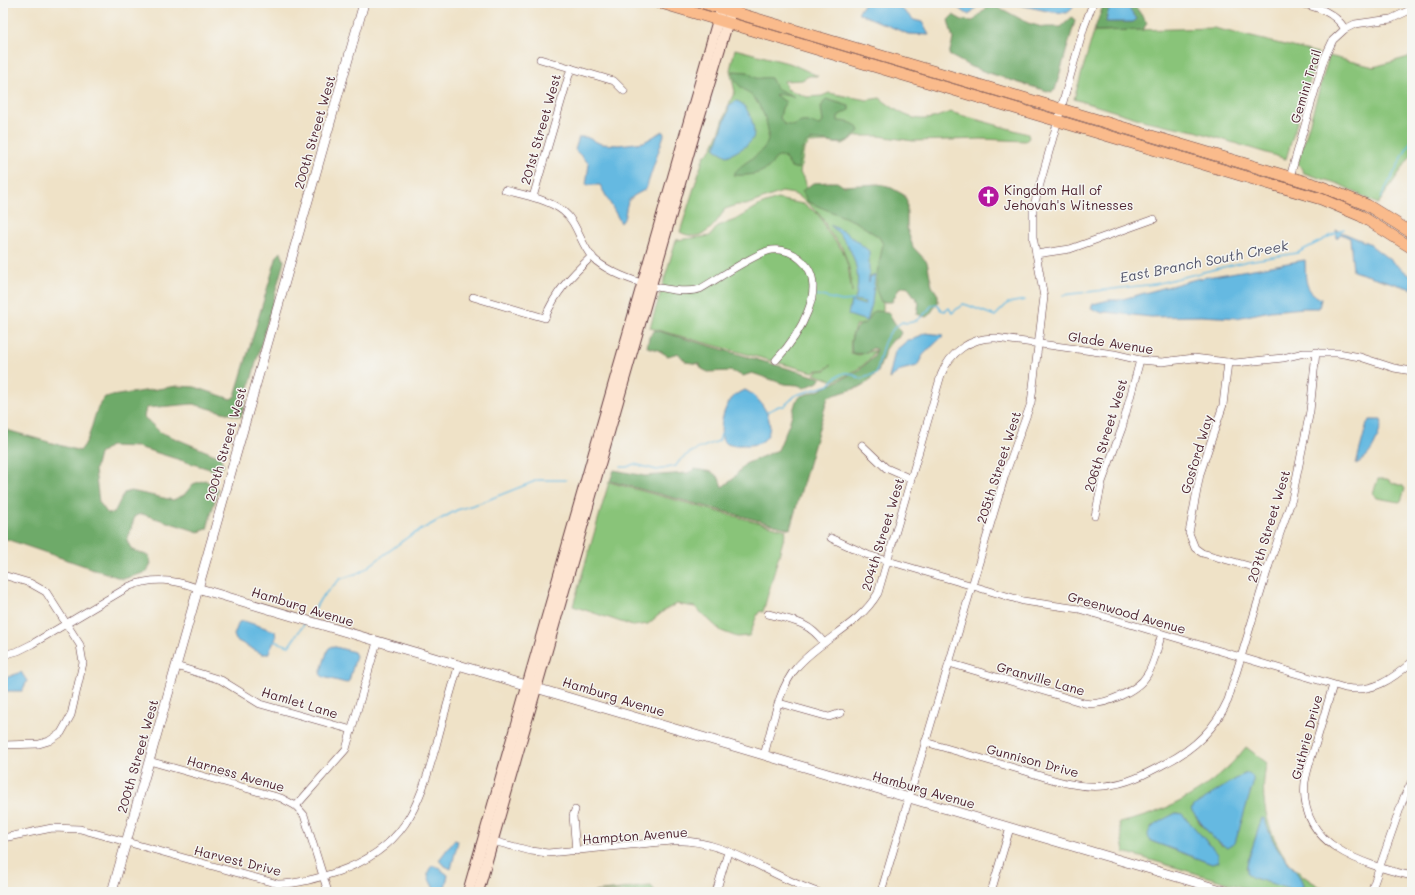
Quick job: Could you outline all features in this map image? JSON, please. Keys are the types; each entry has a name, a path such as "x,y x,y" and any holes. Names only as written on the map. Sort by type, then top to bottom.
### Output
{"main road":[{"path":"661,3 1326,201 1361,216 1412,248"},
{"path":"703,3 727,6 1331,190 1357,200 1412,233"},
{"path":"468,892 532,685 727,6"},
{"path":"478,892 493,841 532,685"}],"street":[{"name":"200th Street West","path":"112,892 364,3"},
{"path":"1058,121 1093,3"},
{"path":"1299,3 1323,9 1340,21 1346,29"},
{"name":"Gemini Trail","path":"1290,177 1326,53 1333,40 1346,29 1360,23 1397,17 1412,8"},
{"path":"540,59 614,81 624,91"},
{"name":"201st Street West","path":"533,197 571,68"},
{"name":"205th Street West","path":"881,892 908,798 973,586 1004,477 1029,412 1039,345 1044,297 1032,229 1033,209 1058,121"},
{"path":"505,190 533,197 557,207 569,217 592,256 612,272 671,290 692,292 770,250 788,252 797,256 810,271 813,286 812,293 807,312 799,331 776,360"},
{"path":"1036,254 1070,249 1154,219"},
{"path":"473,297 545,318 555,296 564,284 592,256"},
{"name":"Glade Avenue","path":"940,378 945,367 956,352 966,345 979,340 996,338 1162,362 1194,358 1228,362 1259,361 1316,352 1344,354 1394,368 1412,371"},
{"name":"207th Street West","path":"1241,658 1267,571 1291,502 1313,394 1316,352"},
{"name":"206th Street West","path":"1095,516 1102,482 1122,428 1140,360"},
{"name":"Gosford Way","path":"1228,362 1223,406 1200,474 1189,534 1195,548 1202,553 1267,571"},
{"name":"204th Street West","path":"764,755 786,682 796,668 824,643 860,616 872,604 880,588 940,378"},
{"path":"862,445 886,468 912,478"},
{"name":"Greenwood Avenue","path":"831,538 860,552 1023,601 1078,609 1333,685 1358,690 1372,688 1391,680 1412,662"},
{"path":"3,575 30,583 46,592 80,645 83,663 71,715 67,725 57,736 44,743 3,745"},
{"name":"Hamburg Avenue","path":"3,655 18,651 130,586 144,581 166,580 377,642 532,685 1228,892"},
{"path":"768,614 806,625 817,633 824,643"},
{"name":"Granville Lane","path":"949,663 1084,703 1100,704 1131,689 1144,680 1151,667 1162,634"},
{"path":"296,806 344,752 352,730 377,642"},
{"name":"Gunnison Drive","path":"925,742 1070,784 1103,786 1128,781 1177,758 1204,737 1226,704 1241,658"},
{"name":"Harvest Drive","path":"3,838 45,829 66,827 80,829 278,884 290,884 324,876 353,866 375,854 394,837 413,812 423,791 459,664"},
{"name":"Hamlet Lane","path":"176,666 221,680 260,704 352,730"},
{"name":"Guthrie Drive","path":"1333,685 1306,780 1307,807 1317,830 1332,846 1348,856 1412,876"},
{"path":"779,703 829,717 841,713"},
{"name":"Harness Avenue","path":"149,761 282,798 296,806 306,820 328,892"},
{"path":"1371,892 1379,866 1412,781"},
{"path":"575,810 573,816 576,851"},
{"path":"991,892 1010,828"},
{"name":"Hampton Avenue","path":"493,841 543,853 682,841 695,842 751,860 788,881 818,892"},
{"path":"716,892 728,852"}],"green space":[{"path":"991,3 1028,23 1042,27 1061,27 1072,17 1075,21 1055,90 1051,92 1016,82 971,67 949,55 953,39 948,20 953,15 962,20 973,21"},
{"path":"1104,3 1113,3 1108,12 1106,22 1133,22 1137,19 1125,3 1133,3 1147,23 1143,30 1094,31"},
{"path":"1214,28 1318,53 1286,159 1195,131 1146,121 1074,99 1094,31"},
{"path":"735,49 792,64 818,76 809,76 802,80 784,81 787,89 807,97 822,96 829,93 867,100 880,98 897,111 913,118 930,119 950,112 1028,134 1029,138 1026,141 981,139 913,141 879,136 857,136 843,144 826,142 810,143 804,149 800,173 805,180 807,190 873,230 883,240 883,312 869,325 857,325 853,331 851,342 851,353 859,355 875,350 868,361 863,365 852,373 834,381 814,374 817,371 826,370 831,365 824,370 817,370 813,372 650,328 676,240 710,236 718,226 735,220 760,205 777,199 803,204 817,213 823,221 826,230 843,251 848,266 852,292 850,271 843,249 827,229 825,222 818,213 804,200 794,194 782,192 746,205 737,205 725,209 712,227 701,235 688,235 680,232 704,156 709,152 717,137 735,92 730,70"},
{"path":"1329,56 1374,67 1412,56 1412,154 1378,204 1339,184 1304,173 1298,163"},
{"path":"733,71 748,72 757,78 771,78 776,88 795,97 778,94 775,95 786,102 782,108 780,118 784,124 794,126 800,122 806,122 819,125 823,122 821,107 826,99 849,106 849,110 838,116 838,121 856,125 859,131 850,139 841,143 815,140 806,143 801,152 798,169 791,167 784,157 781,157 776,158 769,167 761,172 747,175 733,175 740,167 758,154 765,146 768,127 760,107 753,97 737,83"},
{"path":"837,182 843,186 878,184 888,186 904,195 907,201 907,229 913,247 927,262 932,286 938,295 938,302 930,314 926,317 917,314 919,303 907,286 899,288 892,302 881,302 876,290 877,273 883,244 879,237 856,222 808,202 802,191 813,183"},
{"path":"281,252 284,261 241,417 193,404 146,408 144,417 160,432 220,457 224,466 216,471 138,447 110,446 99,454 95,470 99,502 108,514 114,513 124,493 131,491 173,500 184,495 193,484 205,480 218,489 207,529 199,532 142,514 135,516 127,541 132,550 149,556 151,564 147,572 123,579 3,538 3,429 80,451 88,438 100,403 105,397 177,386 195,387 231,399 235,396 277,256"},
{"path":"875,311 888,312 901,333 898,338 893,340 886,349 878,372 863,386 828,397 790,529 610,481 614,470 645,476 688,473 695,469 712,472 719,478 722,487 732,480 745,464 778,450 789,424 796,401 801,396 820,390 859,370 874,357 876,349 873,348 863,353 855,354 852,353 851,346 856,328 866,322"},
{"path":"655,330 821,378 818,382 804,388 798,385 784,384 752,373 743,376 731,371 708,372 702,369 699,364 686,362 678,353 668,356 658,350 647,347 649,337"},
{"path":"1378,479 1387,479 1393,483 1403,486 1405,489 1401,501 1399,502 1377,498 1373,493"},
{"path":"609,482 786,530 763,612 760,611 758,613 749,636 737,637 721,631 695,607 677,604 665,610 648,624 633,626 573,606"},
{"path":"1246,747 1267,763 1263,790 1267,818 1278,845 1285,857 1298,872 1329,892 1258,892 1124,852 1119,823 1138,818 1173,805 1205,786 1220,775","holes":["1249,773 1252,776 1222,846 1199,822 1192,808 1242,775","1176,813 1181,814 1185,818 1212,864 1151,841 1151,828","1262,818 1265,819 1275,844 1298,875 1303,887 1293,890 1252,877 1246,868"]},
{"path":"651,886 656,892 593,892"}],"water":[{"path":"865,3 895,3 914,20 922,22 929,35 908,34 858,13"},
{"path":"950,3 980,3 969,15"},
{"path":"1010,3 1074,3 1072,9 1067,13 1052,12"},
{"path":"1113,3 1125,3 1137,19 1133,22 1106,22 1108,12"},
{"path":"736,101 740,102 744,106 750,116 754,128 754,134 751,141 746,146 727,156 715,149 729,109 728,106"},
{"path":"663,131 664,135 646,189 634,196 628,202 624,219 621,223 600,185 586,185 589,164 575,150 579,137 586,137 601,144 619,145 644,142"},
{"path":"830,225 845,232 869,251 869,282 870,277 875,275 872,304 867,321 848,315 851,301 864,305 865,302 855,300 858,279 854,259 850,249 838,232"},
{"path":"1336,230 1368,243 1412,277 1412,289 1353,271 1350,238 1341,234 1337,238"},
{"path":"1305,260 1308,287 1311,292 1321,299 1319,308 1270,311 1237,318 1201,316 1151,317 1106,312 1102,313 1091,308 1093,304 1109,300 1119,300 1196,279"},
{"path":"925,333 944,335 923,355 917,366 901,370 889,379 895,351 908,340 914,339"},
{"path":"745,390 762,404 770,423 769,432 765,439 756,444 730,445 723,441 721,434 722,419 728,404 738,393"},
{"path":"1370,420 1381,420 1382,423 1374,446 1367,456 1356,464 1367,423"},
{"path":"244,621 275,631 276,638 268,654 262,654 236,640 234,635 239,622"},
{"path":"332,646 354,652 356,656 349,681 346,683 323,677 320,674 328,649"},
{"path":"21,672 27,681 22,691 3,691 3,679"},
{"path":"1249,773 1253,777 1253,784 1235,843 1227,848 1212,837 1191,810 1195,805 1242,775"},
{"path":"1176,813 1182,814 1218,854 1218,862 1212,864 1151,841 1148,837 1151,828"},
{"path":"1262,818 1265,819 1277,848 1297,873 1303,887 1293,890 1251,877 1247,873 1247,864"},
{"path":"454,840 458,841 451,869 443,865 439,860"},
{"path":"432,866 436,866 448,875 444,892 435,892 429,879 428,872"}],"waterway":[{"name":"East Branch South Creek","path":"1380,199 1412,139"},
{"name":"East Branch South Creek","path":"1063,295 1155,284 1248,261 1297,253 1344,229"},
{"path":"817,295 842,301 855,300"},
{"name":"East Branch South Creek","path":"767,412 779,406 784,406 796,395 829,385 836,377 844,373 849,373 862,379 866,376 876,374 883,345 890,333 902,322 906,323 915,321 932,305 937,304 941,310 945,311 949,308 952,313 963,304 995,316 1008,303 1025,300"},
{"name":"East Branch South Creek","path":"621,467 627,467 634,464 657,470 676,466 683,457 719,441 721,434"},
{"name":"East Branch South Creek","path":"310,617 321,598 340,579 361,572 408,537 457,510 480,503 538,480 566,480"},
{"name":"East Branch South Creek","path":"273,641 289,646 305,623"}],"place":[{"name":"Kingdom Hall of Jehovah's Witnesses","path":"989,196"}]}
